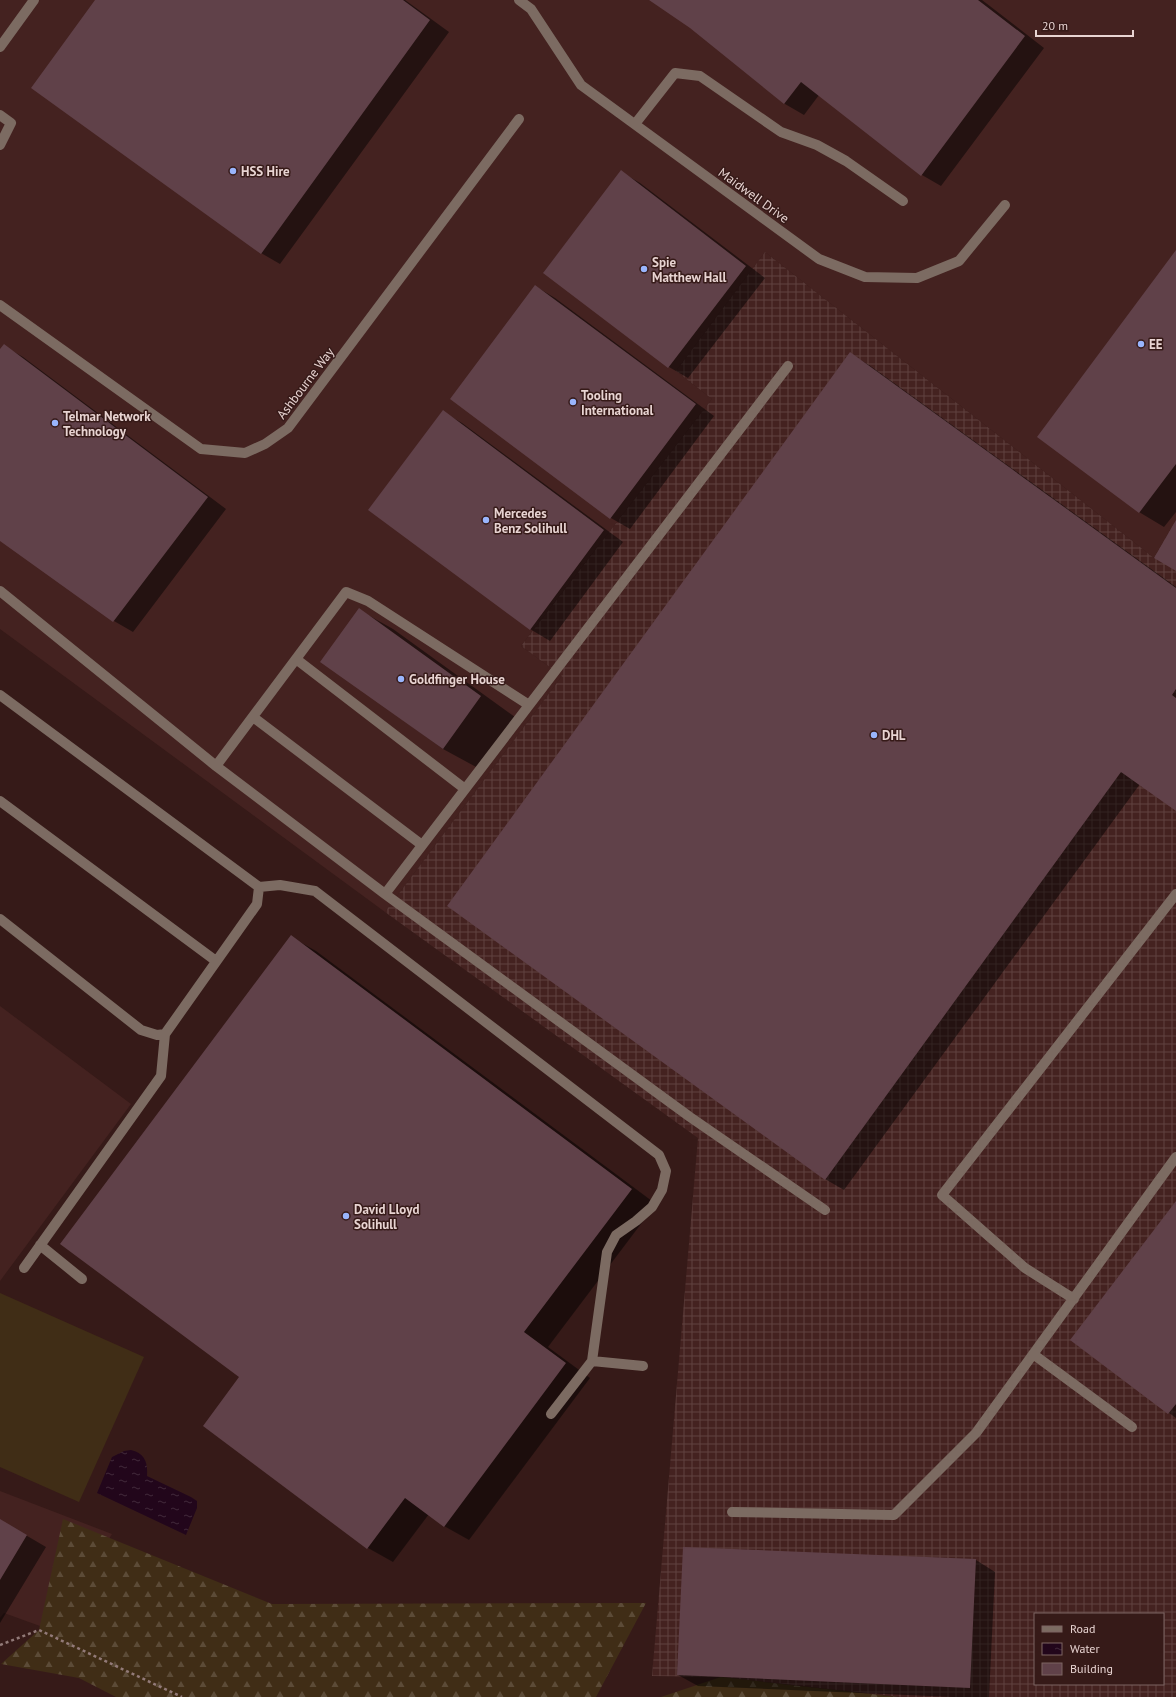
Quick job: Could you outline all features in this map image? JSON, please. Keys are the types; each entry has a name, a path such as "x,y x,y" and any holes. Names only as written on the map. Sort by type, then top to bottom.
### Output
{"lane":[{"path":"0,47 34,0"},
{"name":"Maidwell Drive","path":"520,0 531,9 581,85 819,259 865,277 917,278 959,261 1005,205"},
{"path":"635,124 675,73 700,76 781,132 817,145 846,162 903,201"},
{"path":"0,115 11,123 0,145"},
{"name":"Ashbourne Way","path":"0,305 201,449 245,453 265,444 288,428 519,119"},
{"path":"385,894 788,366"},
{"path":"0,591 216,766 385,894 690,1117 826,1210"},
{"path":"216,766 346,592 368,601 529,705"},
{"path":"296,659 465,789"},
{"path":"0,695 259,887 280,885 316,891 659,1155 666,1171 662,1190 652,1207 636,1221 616,1235 607,1252 592,1361 551,1414"},
{"path":"253,717 422,845"},
{"path":"0,801 216,961"},
{"path":"24,1268 161,1076 165,1034 257,904 259,887"},
{"path":"1074,1299 1025,1268 942,1195 1176,894"},
{"path":"0,919 141,1030 157,1035 165,1034"},
{"path":"732,1512 894,1515 976,1433 1176,1157"},
{"path":"40,1245 82,1279"},
{"path":"1033,1354 1132,1428"},
{"path":"592,1361 643,1366"}],"path":[{"path":"0,1645 39,1630 182,1697"}],"shaded area":[{"path":"0,0 1176,0 1176,520 1154,558 765,252 676,371 712,399 521,646 562,676 385,912 0,629"},
{"path":"765,252 1154,558 1176,520 1176,1697 901,1697 721,1677 652,1676 698,1138 385,912 562,676 521,646 712,399 676,371"},
{"path":"0,1006 131,1104 0,1281"},
{"path":"0,1491 112,1534 51,1630 4,1613 0,1618"}],"green space":[{"path":"0,1293 144,1357 79,1502 0,1467"},
{"path":"63,1519 272,1604 646,1603 596,1697 116,1697 79,1678 1,1664 39,1630"},
{"path":"721,1677 898,1697 661,1697"}],"water":[{"path":"124,1451 136,1451 145,1459 147,1476 197,1501 197,1508 186,1535 97,1493 112,1457"}],"building":[{"name":"HSS Hire","path":"95,0 403,0 430,20 261,254 31,88"},
{"path":"649,0 978,0 1025,36 921,176 801,82 784,104 690,28"},
{"name":"Spie Matthew Hall","path":"621,170 746,266 668,368 543,273"},
{"name":"EE","path":"1176,250 1176,464 1139,513 1037,437"},
{"name":"Tooling International","path":"535,285 696,404 610,519 450,399"},
{"name":"Telmar Network Technology","path":"4,344 208,497 113,622 0,541 0,349"},
{"name":"DHL","path":"850,352 1176,588 1176,689 1172,695 1176,698 1176,811 1121,772 825,1180 447,906"},
{"name":"Mercedes Benz Solihull","path":"443,410 604,530 530,630 368,510"},
{"path":"1176,520 1176,571 1154,558"},
{"name":"Goldfinger House","path":"359,608 481,696 443,749 320,662"},
{"name":"David Lloyd Solihull","path":"291,935 632,1189 524,1332 566,1363 444,1527 405,1498 367,1549 203,1426 239,1377 60,1244"},
{"path":"1176,1201 1176,1404 1168,1414 1070,1340"},
{"path":"0,1519 27,1535 0,1580"},
{"path":"683,1547 976,1559 970,1688 677,1675"}],"place":[{"name":"HSS Hire","path":"233,171"},
{"name":"Spie Matthew Hall","path":"644,269"},
{"name":"EE","path":"1141,344"},
{"name":"Tooling International","path":"573,402"},
{"name":"Telmar Network Technology","path":"55,423"},
{"name":"Mercedes Benz Solihull","path":"486,520"},
{"name":"Goldfinger House","path":"401,679"},
{"name":"DHL","path":"874,735"},
{"name":"David Lloyd Solihull","path":"346,1216"}]}
